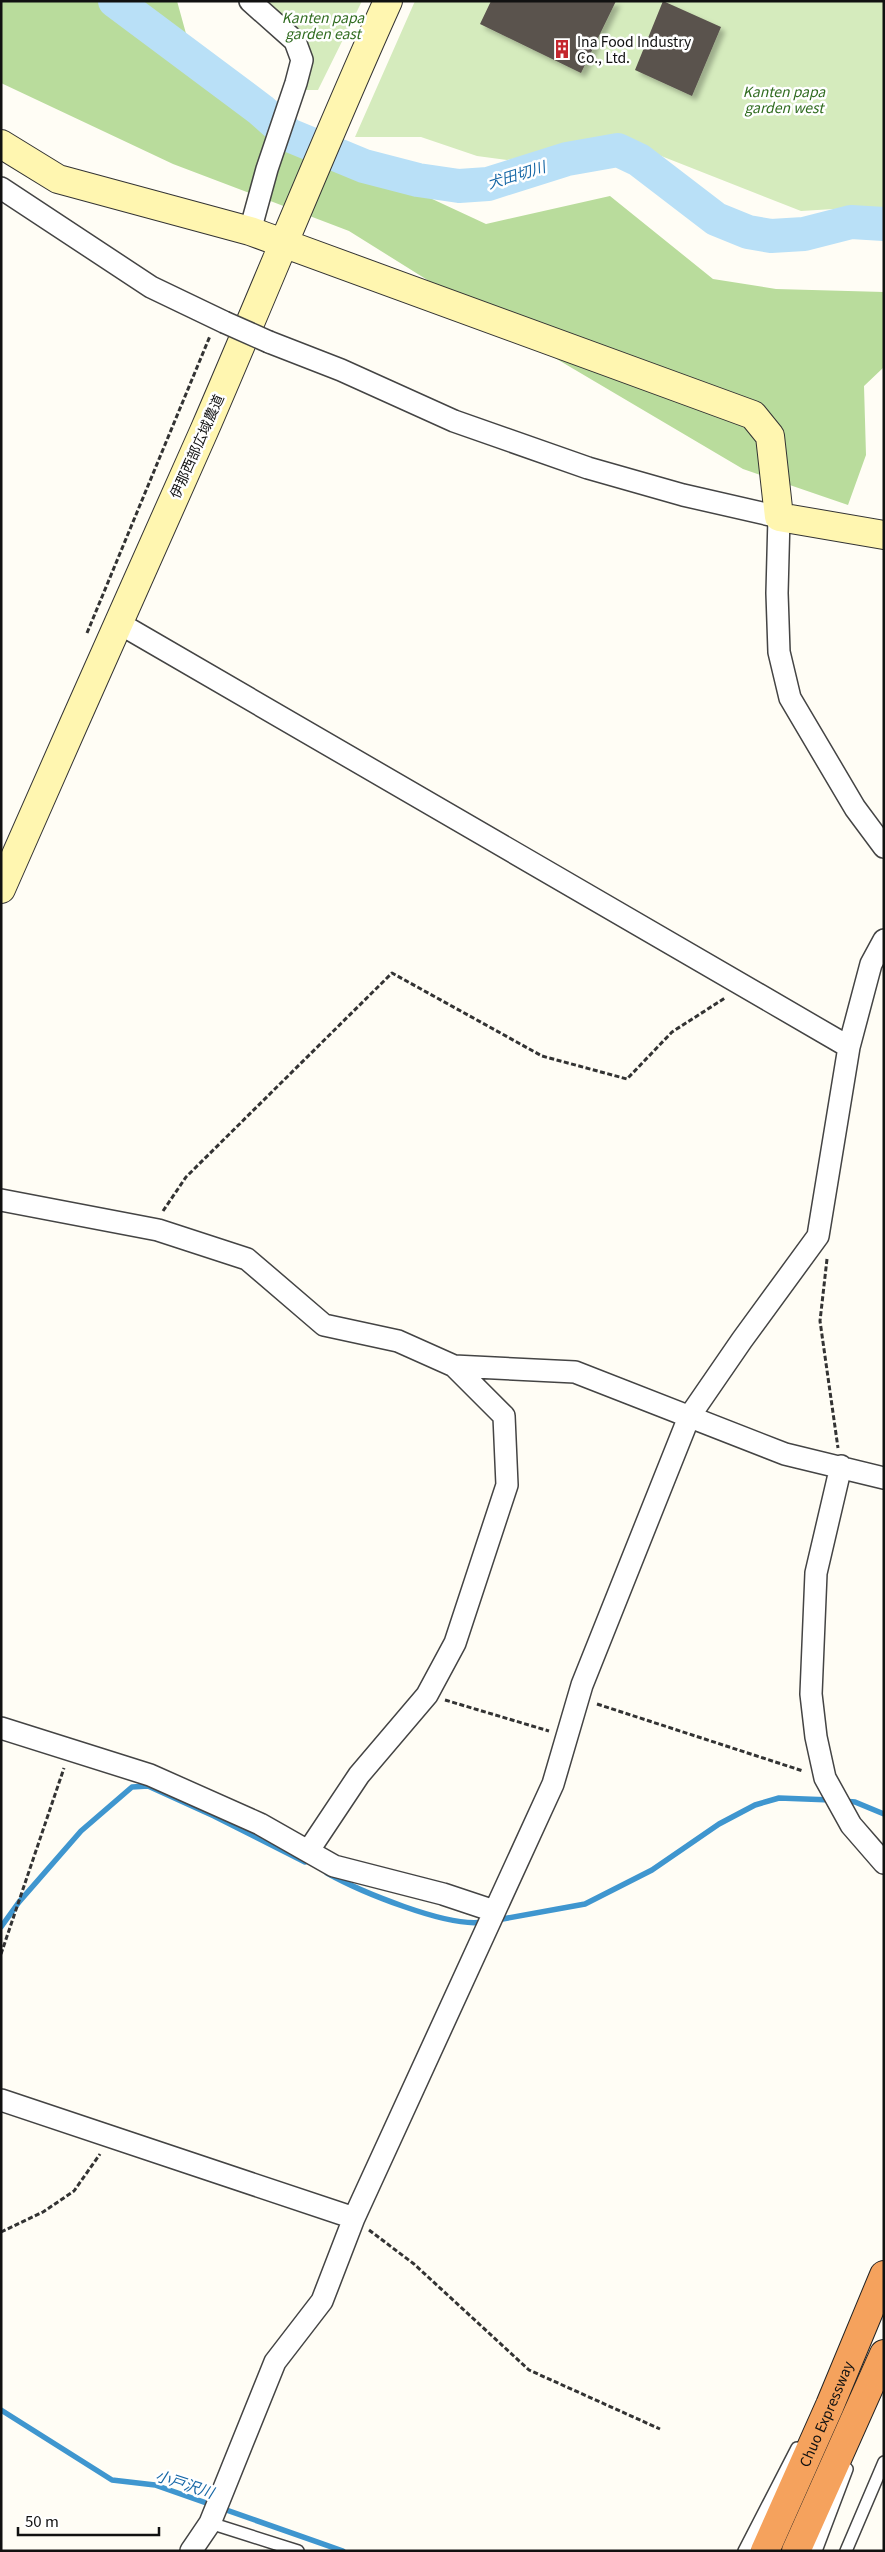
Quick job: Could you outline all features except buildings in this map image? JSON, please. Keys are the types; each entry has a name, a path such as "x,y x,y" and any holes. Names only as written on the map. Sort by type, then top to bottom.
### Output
{"highway":[{"name":"Chuo Expressway","path":"764,2551 830,2405 884,2275"},
{"name":"Chuo Expressway","path":"796,2551 882,2358"}],"street":[{"path":"250,1 295,41 302,60 267,169 250,231"},
{"name":"伊那西部広域農道","path":"1,889 117,622 204,430 340,108 388,1"},
{"path":"1,144 58,179 250,231 753,414 770,436 779,517 777,593 779,652 790,698 855,808 884,848"},
{"path":"1,188 151,287 221,321 341,370 454,421 588,468 683,495 779,517 884,535"},
{"path":"117,622 849,1047"},
{"path":"191,2551 211,2521 275,2362 322,2301 354,2218 553,1784 578,1698 652,1505 689,1417 742,1340 818,1236 849,1047 871,964 884,940"},
{"path":"1,1200 152,1228 247,1259 324,1325 398,1341 454,1366 504,1416 507,1485 455,1644 427,1695 360,1775 309,1850"},
{"path":"454,1366 575,1372 785,1454 841,1466 884,1478"},
{"path":"841,1466 816,1573 812,1694 816,1738 825,1778 851,1825 884,1863"},
{"path":"1,1728 150,1775 260,1824 309,1850 334,1866 443,1894 494,1911"},
{"path":"1,2100 354,2218"}],"lane":[{"path":"816,2551 870,2407 882,2358"},
{"path":"744,2551 815,2411 830,2405"},
{"path":"846,2551 884,2462"},
{"path":"211,2521 298,2551"}],"path":[{"path":"83,642 157,460 221,321"},
{"path":"152,1228 186,1177 392,973 542,1056 627,1080 672,1032 744,986"},
{"path":"827,1258 820,1321 841,1466"},
{"path":"427,1695 567,1737"},
{"path":"578,1698 825,1778"},
{"path":"1,1954 70,1750"},
{"path":"1,2232 43,2212 74,2192 112,2137"},
{"path":"354,2218 414,2264 529,2370 660,2429"}],"green space":[{"path":"1,1 177,1 198,77 344,158 486,224 610,196 713,279 776,289 884,292 884,367 864,386 866,455 848,505 743,469 501,326 349,231 173,164 1,83"},
{"name":"Kanten papa garden east","path":"266,1 362,1 318,90 306,90 311,54 299,30"},
{"name":"Kanten papa garden west","path":"415,1 884,1 884,214 850,208 801,211 613,137 507,160 477,156 421,137 355,137"}],"waterway":[{"name":"犬田切川","path":"115,1 261,110 289,135 364,166 418,180 459,186 488,184 567,159 618,150 639,160 716,219 748,232 771,236 804,234 851,222 884,224"},
{"path":"1,1927 19,1902 81,1831 132,1787 148,1786 214,1816 305,1862"},
{"path":"497,1920 585,1904 652,1870 719,1824 755,1805 779,1798 831,1800"},
{"path":"843,1801 855,1802 884,1814"},
{"path":"327,1873 381,1898 427,1914 468,1922 483,1922"},
{"name":"小戸沢川","path":"1,2410 112,2480 155,2485 343,2551"}],"place":[{"name":"Ina Food Industry Co., Ltd.","path":"562,49"}]}
